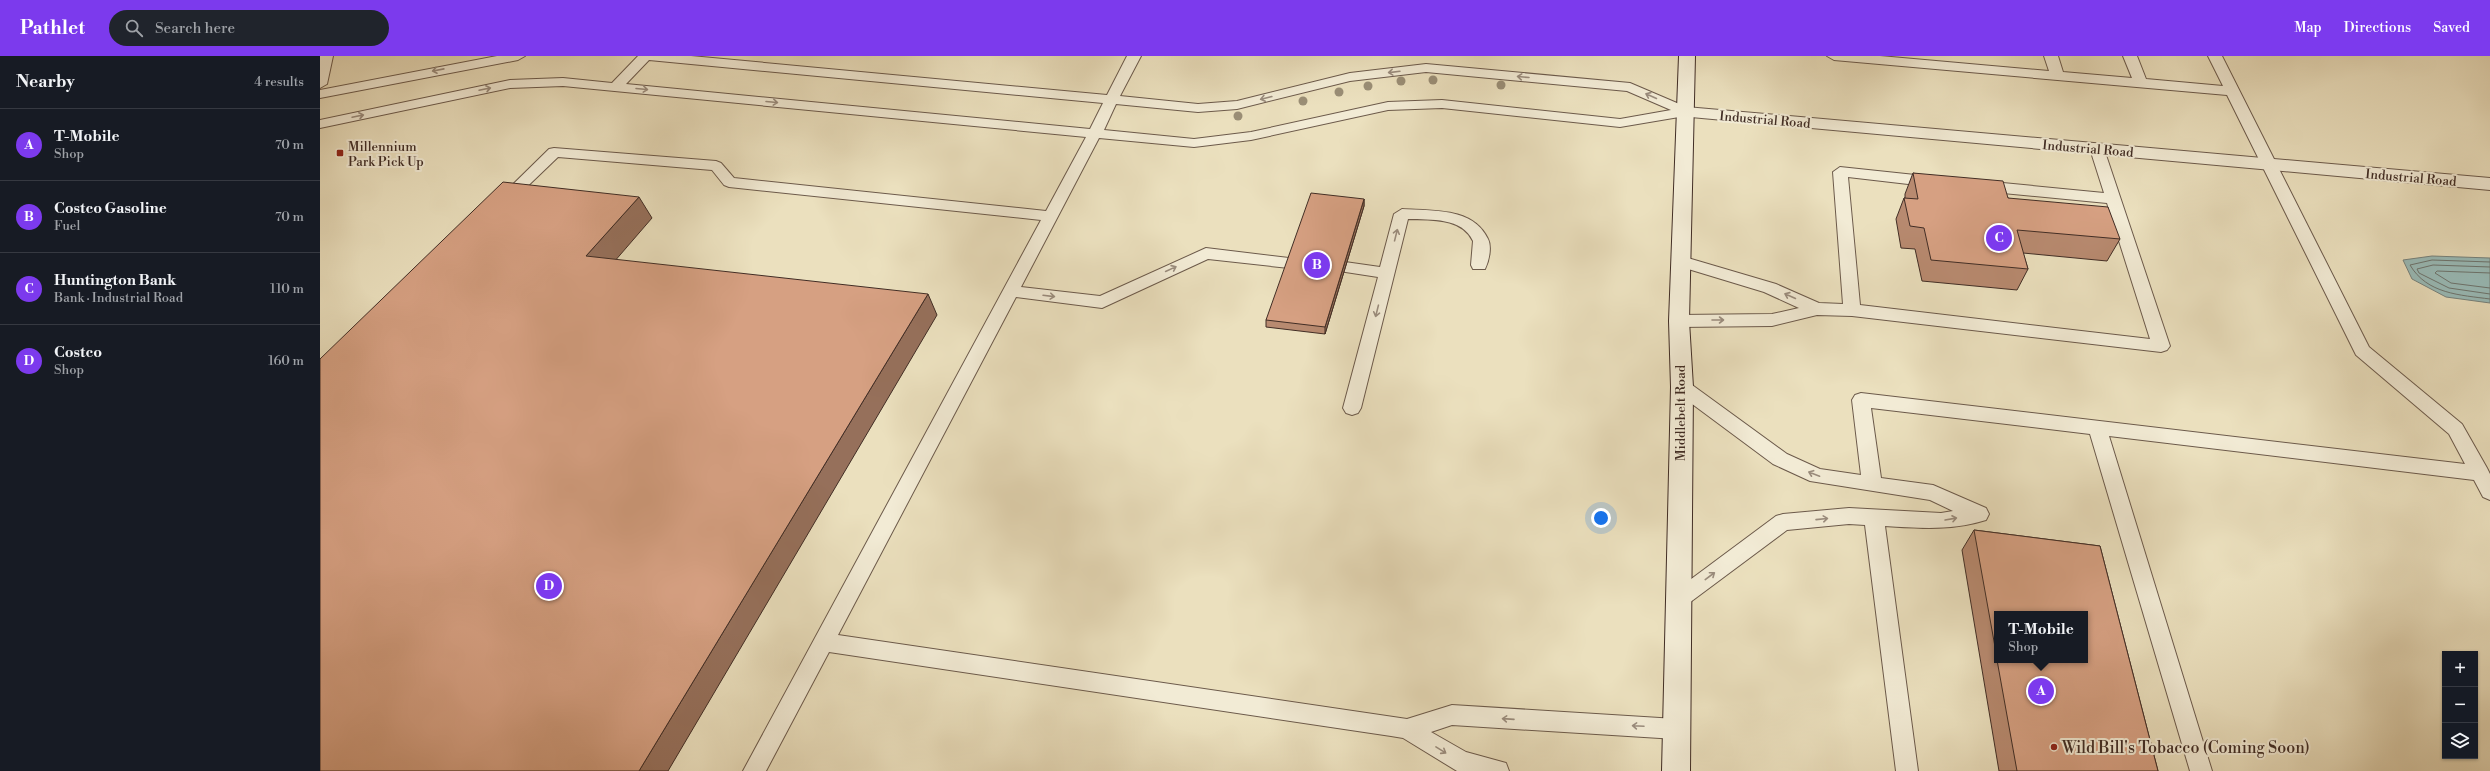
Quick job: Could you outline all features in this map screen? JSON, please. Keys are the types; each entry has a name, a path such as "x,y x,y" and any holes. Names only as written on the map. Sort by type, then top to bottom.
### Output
{"main road":[{"name":"Middlebelt Road","path":"1676,771 1682,387 1679,320 1687,56"},
{"name":"Industrial Road","path":"1686,112 2490,184"}],"lane":[{"path":"320,84 326,56"},
{"path":"320,94 518,56"},
{"path":"615,87 647,56 1198,108 1237,105 1350,77 1426,68 1630,87 1686,112"},
{"path":"754,771 1095,133 1134,56"},
{"path":"1834,56 2232,91"},
{"path":"2051,56 2057,76"},
{"path":"2130,56 2141,83"},
{"path":"2215,56 2362,351 2456,429 2490,492"},
{"path":"320,124 510,84 563,82 1194,143 1251,136 1388,106 1442,104 1620,123 1686,112"},
{"path":"1679,320 1772,320 1817,308 1852,310 2161,346 2097,149"},
{"path":"492,212 554,152 716,166 729,182 1050,216"},
{"path":"1852,310 1840,172 1948,183"},
{"path":"1964,185 2113,199"},
{"path":"1352,408 1402,214 1458,219 1475,228 1482,242 1479,265"},
{"path":"1010,291 1102,302 1206,253 1289,262"},
{"path":"1681,261 1770,288 1817,308"},
{"path":"1345,268 1386,273"},
{"path":"1678,600 1782,522 1849,516 1941,521 1979,514 1933,493 1817,476 1780,459 1682,387"},
{"path":"1872,484 1861,400 2480,474"},
{"path":"2097,428 2200,771"},
{"path":"1874,518 1907,771"},
{"path":"823,642 1407,729 1461,762 1498,771"},
{"path":"1407,729 1452,715 1676,728"}],"water":[{"path":"2432,256 2490,258 2490,303 2446,297 2412,279 2403,260"}],"building":[{"path":"1913,173 2003,181 2008,198 2108,207 2120,239 2017,230 2028,269 1931,260 1924,228 1910,226 1904,198 1918,199"},
{"path":"503,182 639,197 586,256 928,294 639,771 320,771 320,359"},
{"path":"1311,193 1364,199 1325,327 1266,320"},
{"path":"1974,530 2100,546 2158,771 2017,771 1998,663 2088,663 2088,611 1994,611 1994,641"}],"place":[{"name":"Millennium Park Pick Up","path":"340,153"},
{"name":"Huntington Bank","path":"1999,238"},
{"name":"Costco Gasoline","path":"1317,265"},
{"name":"Costco","path":"549,586"},
{"name":"T-Mobile","path":"2041,691"},
{"name":"Wild Bill's Tobacco (Coming Soon)","path":"2054,747"}]}
